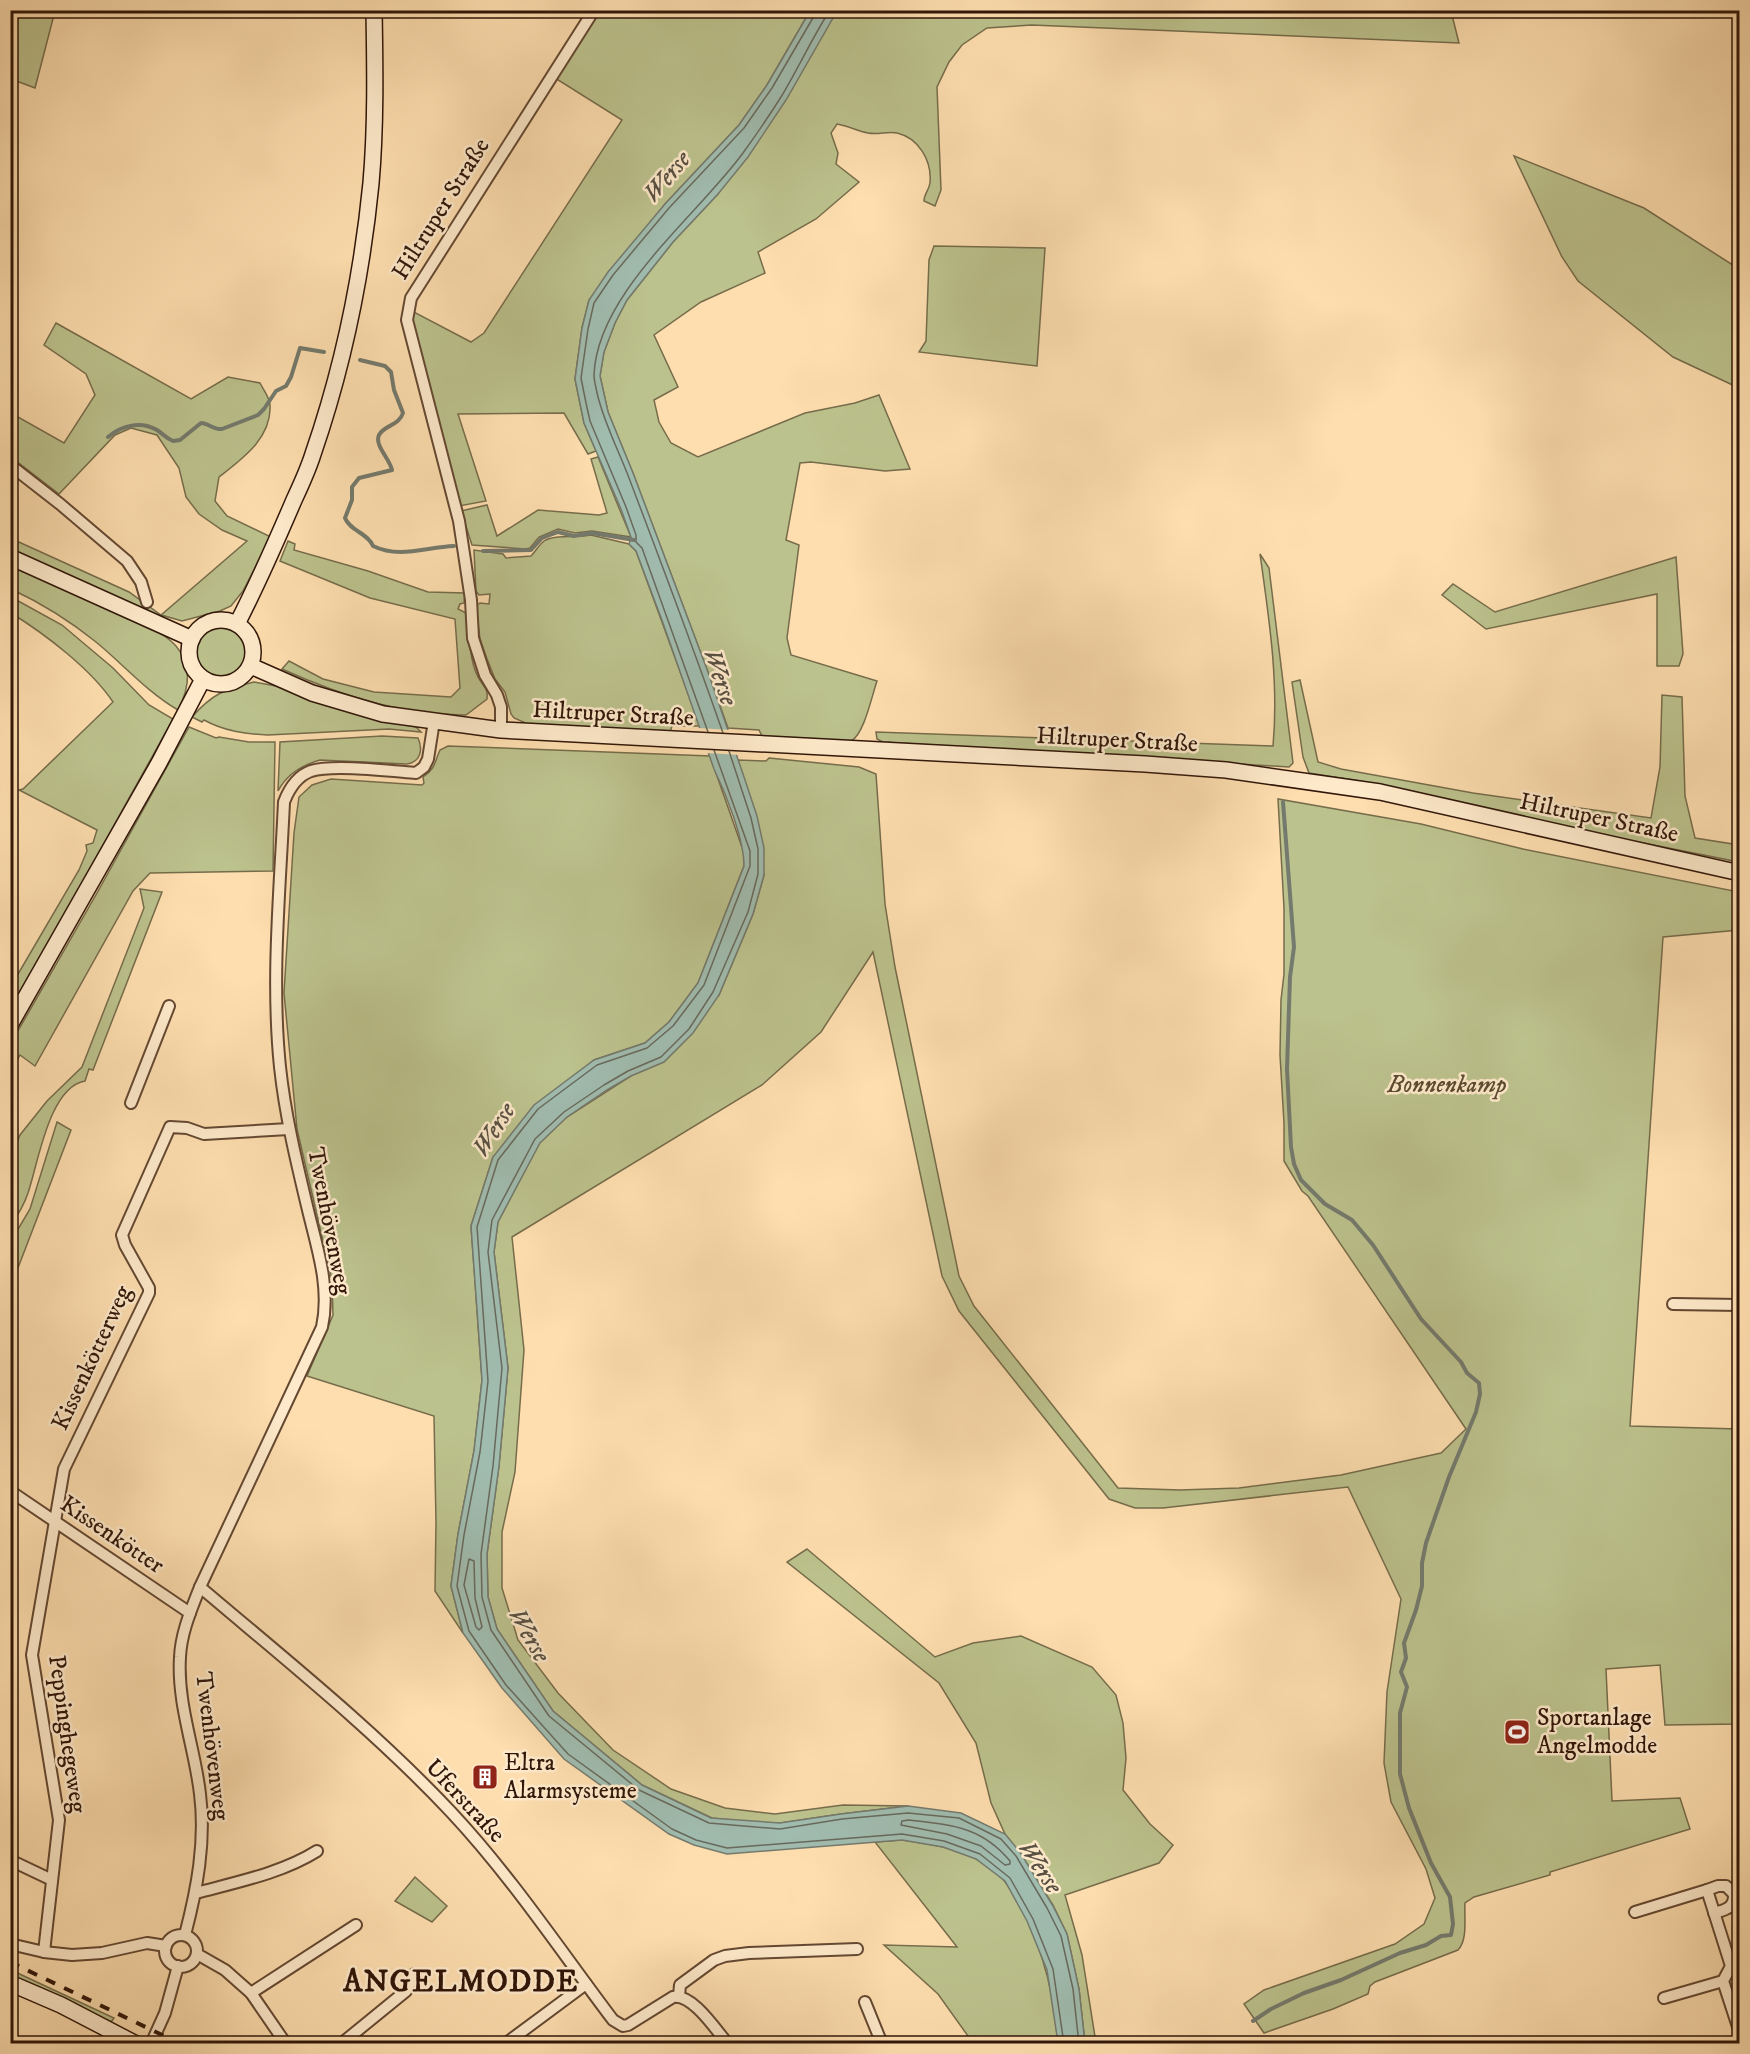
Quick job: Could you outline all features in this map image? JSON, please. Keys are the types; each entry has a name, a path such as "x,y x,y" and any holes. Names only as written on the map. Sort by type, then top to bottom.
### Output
{"street":[{"path":"237,624 266,566 313,455 336,376 354,300 371,182 375,73 374,10"},
{"name":"Hiltruper Straße","path":"501,730 501,707 498,696 485,675 473,638 471,600 459,521 407,320 411,298 594,10"},
{"path":"10,465 127,561 141,582 147,602"},
{"path":"10,556 192,639"},
{"path":"219,620 237,624 246,631 251,640 254,654 251,666 235,681 224,684 213,684 203,679 195,671 190,661 189,650 192,639 209,622 219,620"},
{"name":"Hiltruper Straße","path":"251,666 312,693 383,714 501,730 1226,770 1380,792 1740,873"},
{"path":"10,1025 159,763 203,679"},
{"name":"Twenhövenweg","path":"185,1935 196,1893 202,1835 200,1795 181,1691 180,1657 184,1629 200,1587 317,1337 326,1311 325,1282 289,1129 280,1067 275,986 284,802 289,790 297,780 311,771 331,768 416,772 424,767 428,759 434,721"},
{"name":"Hiltruper Straße","path":"1720,867 1740,868"},
{"path":"131,1103 169,1006"},
{"name":"Kissenkötterweg","path":"56,1522 64,1469 149,1293 149,1287 125,1245 122,1234 171,1127 187,1128 204,1134 289,1129"},
{"path":"1673,1304 1740,1305"},
{"name":"Kissenkötter","path":"10,1491 190,1613"},
{"name":"Peppinghegeweg","path":"44,1952 59,1820 32,1655 56,1522"},
{"name":"Uferstraße","path":"200,1587 361,1724 451,1812 508,1880 613,2019 623,2026 635,2022 673,1996 679,1996 680,1985 714,1960 725,1956 857,1949"},
{"path":"196,1893 303,1860 317,1851"},
{"path":"10,1860 52,1880"},
{"path":"1635,1912 1718,1886 1726,1886 1734,1894 1734,1902 1729,1908 1714,1913"},
{"path":"1664,1998 1723,1981 1731,1966 1707,1890"},
{"path":"250,1993 356,1925"},
{"path":"185,1935 194,1940 197,1954 190,1964 178,1966 168,1960 166,1946 176,1936 185,1935"},
{"path":"10,1944 44,1952 72,1955 102,1953 147,1943 166,1946"},
{"path":"197,1954 225,1970 250,1993 286,2043"},
{"path":"151,2043 165,2013 178,1966"},
{"path":"341,2043 406,1991 414,1974"},
{"path":"1723,1981 1740,2033"},
{"path":"10,1983 61,2005 136,2043"},
{"path":"504,2043 586,1984"},
{"path":"679,1996 686,1998 694,2005 728,2043"},
{"path":"865,2002 880,2039 884,2043"}],"green space":[{"path":"10,11 55,11 35,88 11,79"},
{"path":"598,11 810,11 767,85 739,125 665,204 589,300 582,328 575,379 584,423 596,451 588,454 564,413 458,414 486,501 459,506 412,321 414,312 471,342 484,333 622,120 555,78"},
{"path":"837,11 1451,11 1459,43 1032,25 987,28 962,45 949,62 937,87 941,190 935,206 924,201 929,188 930,175 926,159 918,145 897,133 868,133 837,124 831,133 838,153 836,164 859,182 816,219 758,252 765,273 701,302 654,335 678,387 654,400 659,422 671,443 698,457 805,413 855,403 879,395 910,469 885,471 811,462 800,463 786,540 799,545 787,638 791,655 877,681 864,723 851,741 762,736 759,730 728,728 608,412 600,376 604,352 627,300 673,242 718,194"},
{"path":"1514,156 1644,208 1739,269 1739,388 1673,357 1578,281 1562,257"},
{"path":"934,246 1045,248 1037,366 919,352 926,341 929,260"},
{"path":"56,323 191,399 228,377 260,383 270,402 266,428 254,447 219,477 215,501 227,516 271,537 243,591 231,606 182,621 161,615 247,541 222,530 199,514 186,497 179,468 157,435 131,428 115,435 59,494 11,457 11,413 64,443 95,395 86,374 44,345"},
{"path":"598,457 631,537 592,531 575,533 558,529 539,537 530,548 525,549 472,545 461,511 487,505 497,536 538,510 599,515 607,513 591,459"},
{"path":"591,535 629,544 636,551 700,726 672,726 670,732 528,724 514,718 511,714 505,692 495,679 480,639 476,606 480,603 489,604 490,594 479,595 476,591 474,550 503,554 506,558 531,556 548,539"},
{"path":"10,538 129,592 161,615 160,617 11,551"},
{"path":"288,541 295,544 294,550 368,571 428,592 465,593 464,603 460,604 458,609 468,614 473,662 486,690 487,699 466,715 418,712 348,695 282,669 289,661 323,679 374,692 451,697 460,688 455,619 370,598 280,561"},
{"path":"1260,554 1269,568 1293,763 1289,767 883,742 877,739 876,732 1273,746 1274,674"},
{"path":"1676,557 1683,654 1679,666 1657,666 1657,594 1486,629 1442,595 1453,584 1495,612"},
{"path":"10,565 137,621 170,640 185,661 187,670 187,686 178,710 156,695 76,627 44,606 11,589"},
{"path":"11,597 62,625 113,668 149,705 173,719 11,1011 11,986 79,870 87,851 86,845 93,843 97,830 19,790 23,789 113,702 80,665 38,631 11,613"},
{"path":"221,628 230,630 241,639 246,653 244,662 235,673 221,678 212,676 201,667 196,653 198,644 207,633"},
{"path":"1300,680 1318,762 1341,769 1473,793 1651,818 1660,767 1662,695 1682,697 1685,796 1695,838 1739,845 1739,862 1598,834 1360,781 1309,773 1303,757 1292,682"},
{"path":"254,682 276,686 366,716 416,727 421,732 389,729 259,735 227,729 192,717 206,703 220,694"},
{"path":"189,727 216,738 275,742 273,871 150,873 133,891 35,1066 20,1055 11,1071 11,1043"},
{"path":"382,736 418,738 420,754 418,758 407,764 320,760 296,771 278,791 280,742"},
{"path":"448,746 710,756 744,853 744,866 698,983 669,1022 645,1043 594,1060 493,1157 471,1226 482,1380 474,1451 458,1534 451,1586 463,1633 435,1591 434,1416 307,1376 333,1315 332,1280 297,1129 284,993 294,833 299,797 312,785 331,779 422,785 423,777 433,768 440,750"},
{"name":"Bonnenkamp","path":"769,758 859,767 876,774 885,904 895,967 959,1276 974,1306 1118,1488 1180,1490 1239,1488 1341,1475 1441,1453 1466,1429 1308,1196 1302,1191 1284,1161 1280,1055 1284,908 1278,799 1421,824 1523,849 1739,892 1739,930 1663,937 1630,1426 1739,1429 1739,1724 1665,1725 1660,1665 1606,1669 1612,1801 1680,1798 1690,1829 1550,1872 1550,1875 1474,1897 1465,1903 1464,1935 1458,1950 1375,1982 1370,1986 1368,1994 1333,2009 1264,2033 1244,2004 1264,1990 1395,1944 1424,1924 1435,1898 1426,1869 1391,1802 1384,1763 1387,1692 1401,1599 1348,1487 1163,1508 1135,1508 1109,1499 959,1311 942,1276 873,952 821,1032 762,1085 512,1237 524,1350 515,1472 502,1532 502,1588 518,1640 558,1693 613,1750 671,1789 725,1808 775,1814 843,1805 908,1806 780,1823 712,1818 642,1785 553,1711 497,1629 488,1597 487,1554 499,1466 508,1368 494,1252 498,1222 539,1143 567,1117 631,1076 719,995 753,914 764,875 738,760 766,761"},
{"path":"140,889 162,892 93,1070 89,1069 85,1081 73,1086 62,1097 54,1111 26,1197 11,1225 11,1157 20,1135 47,1101 82,1067 144,908"},
{"path":"57,1122 71,1130 11,1286 11,1241 30,1209"},
{"path":"807,1549 935,1657 973,1643 1021,1636 1092,1667 1116,1695 1123,1723 1126,1758 1123,1790 1150,1824 1173,1845 1159,1863 1065,1895 1082,1955 1096,2043 1085,2043 1079,1989 1067,1934 1053,1905 1005,1834 991,1803 976,1743 939,1683 787,1562"},
{"path":"902,1840 961,1852 978,1860 1006,1883 1027,1920 1042,1960 1053,2001 1058,2043 973,2043 938,1994 884,1945 957,1947 875,1842"},
{"path":"415,1877 447,1906 432,1922 395,1901"},
{"path":"11,1970 114,2018 111,2022 11,1975"}],"water":[{"path":"810,11 837,11 786,100 748,157 718,194 673,242 627,300 604,352 600,376 608,412 708,672 742,771 757,816 764,848 764,875 753,914 719,995 693,1033 664,1062 631,1076 607,1090 567,1117 540,1143 498,1222 494,1252 508,1368 499,1466 487,1554 488,1597 497,1629 553,1711 642,1785 711,1818 780,1823 908,1806 961,1813 1005,1834 1020,1852 1067,1934 1079,1989 1085,2043 1058,2043 1047,1970 1027,1921 1005,1881 976,1859 943,1847 902,1840 727,1854 694,1845 669,1834 564,1759 502,1688 463,1633 451,1586 458,1534 474,1451 482,1380 471,1226 493,1157 534,1105 594,1060 645,1043 669,1022 698,983 744,866 738,830 729,804 714,769 636,551 629,544 631,537 621,509 584,423 575,379 582,328 589,300 608,272 665,204 739,125 767,85"}],"pier":[{"path":"698,728 731,730 740,755 706,753"}],"waterway":[{"path":"108,437 125,427 138,425 151,427 173,441 180,440 201,423 222,429 258,415 276,391 286,386 300,348 324,352"},
{"path":"360,360 385,366 391,372 394,390 403,413 398,421 381,432 378,439 380,448 392,470 359,478 352,487 352,500 345,518 347,522 367,538 373,546 383,550 403,552 454,546"},
{"path":"483,551 531,550 542,538 558,532 574,536 592,533 634,540"},
{"path":"1253,2021 1271,2009 1304,1993 1341,1980 1400,1953 1426,1945 1441,1936 1451,1935 1453,1924 1450,1897 1431,1863 1409,1808 1400,1774 1400,1713 1407,1687 1401,1672 1406,1658 1404,1643 1422,1586 1422,1563 1426,1543 1449,1477 1476,1412 1480,1394 1479,1383 1467,1373 1461,1362 1421,1319 1373,1245 1352,1220 1325,1204 1301,1180 1294,1164 1287,1069 1290,977 1294,947 1283,802"}],"railway":[{"path":"10,1962 181,2044"}],"place":[{"name":"Sportanlage Angelmodde","path":"1517,1732"},
{"name":"Eltra Alarmsysteme","path":"485,1777"}],"district":[{"name":"ANGELMODDE","path":"461,1982"}],"water label":[{"name":"Werse","path":"667,177"},
{"name":"Werse","path":"720,677"},
{"name":"Werse","path":"494,1130"},
{"name":"Werse","path":"529,1635"},
{"name":"Werse","path":"1040,1867"}]}
